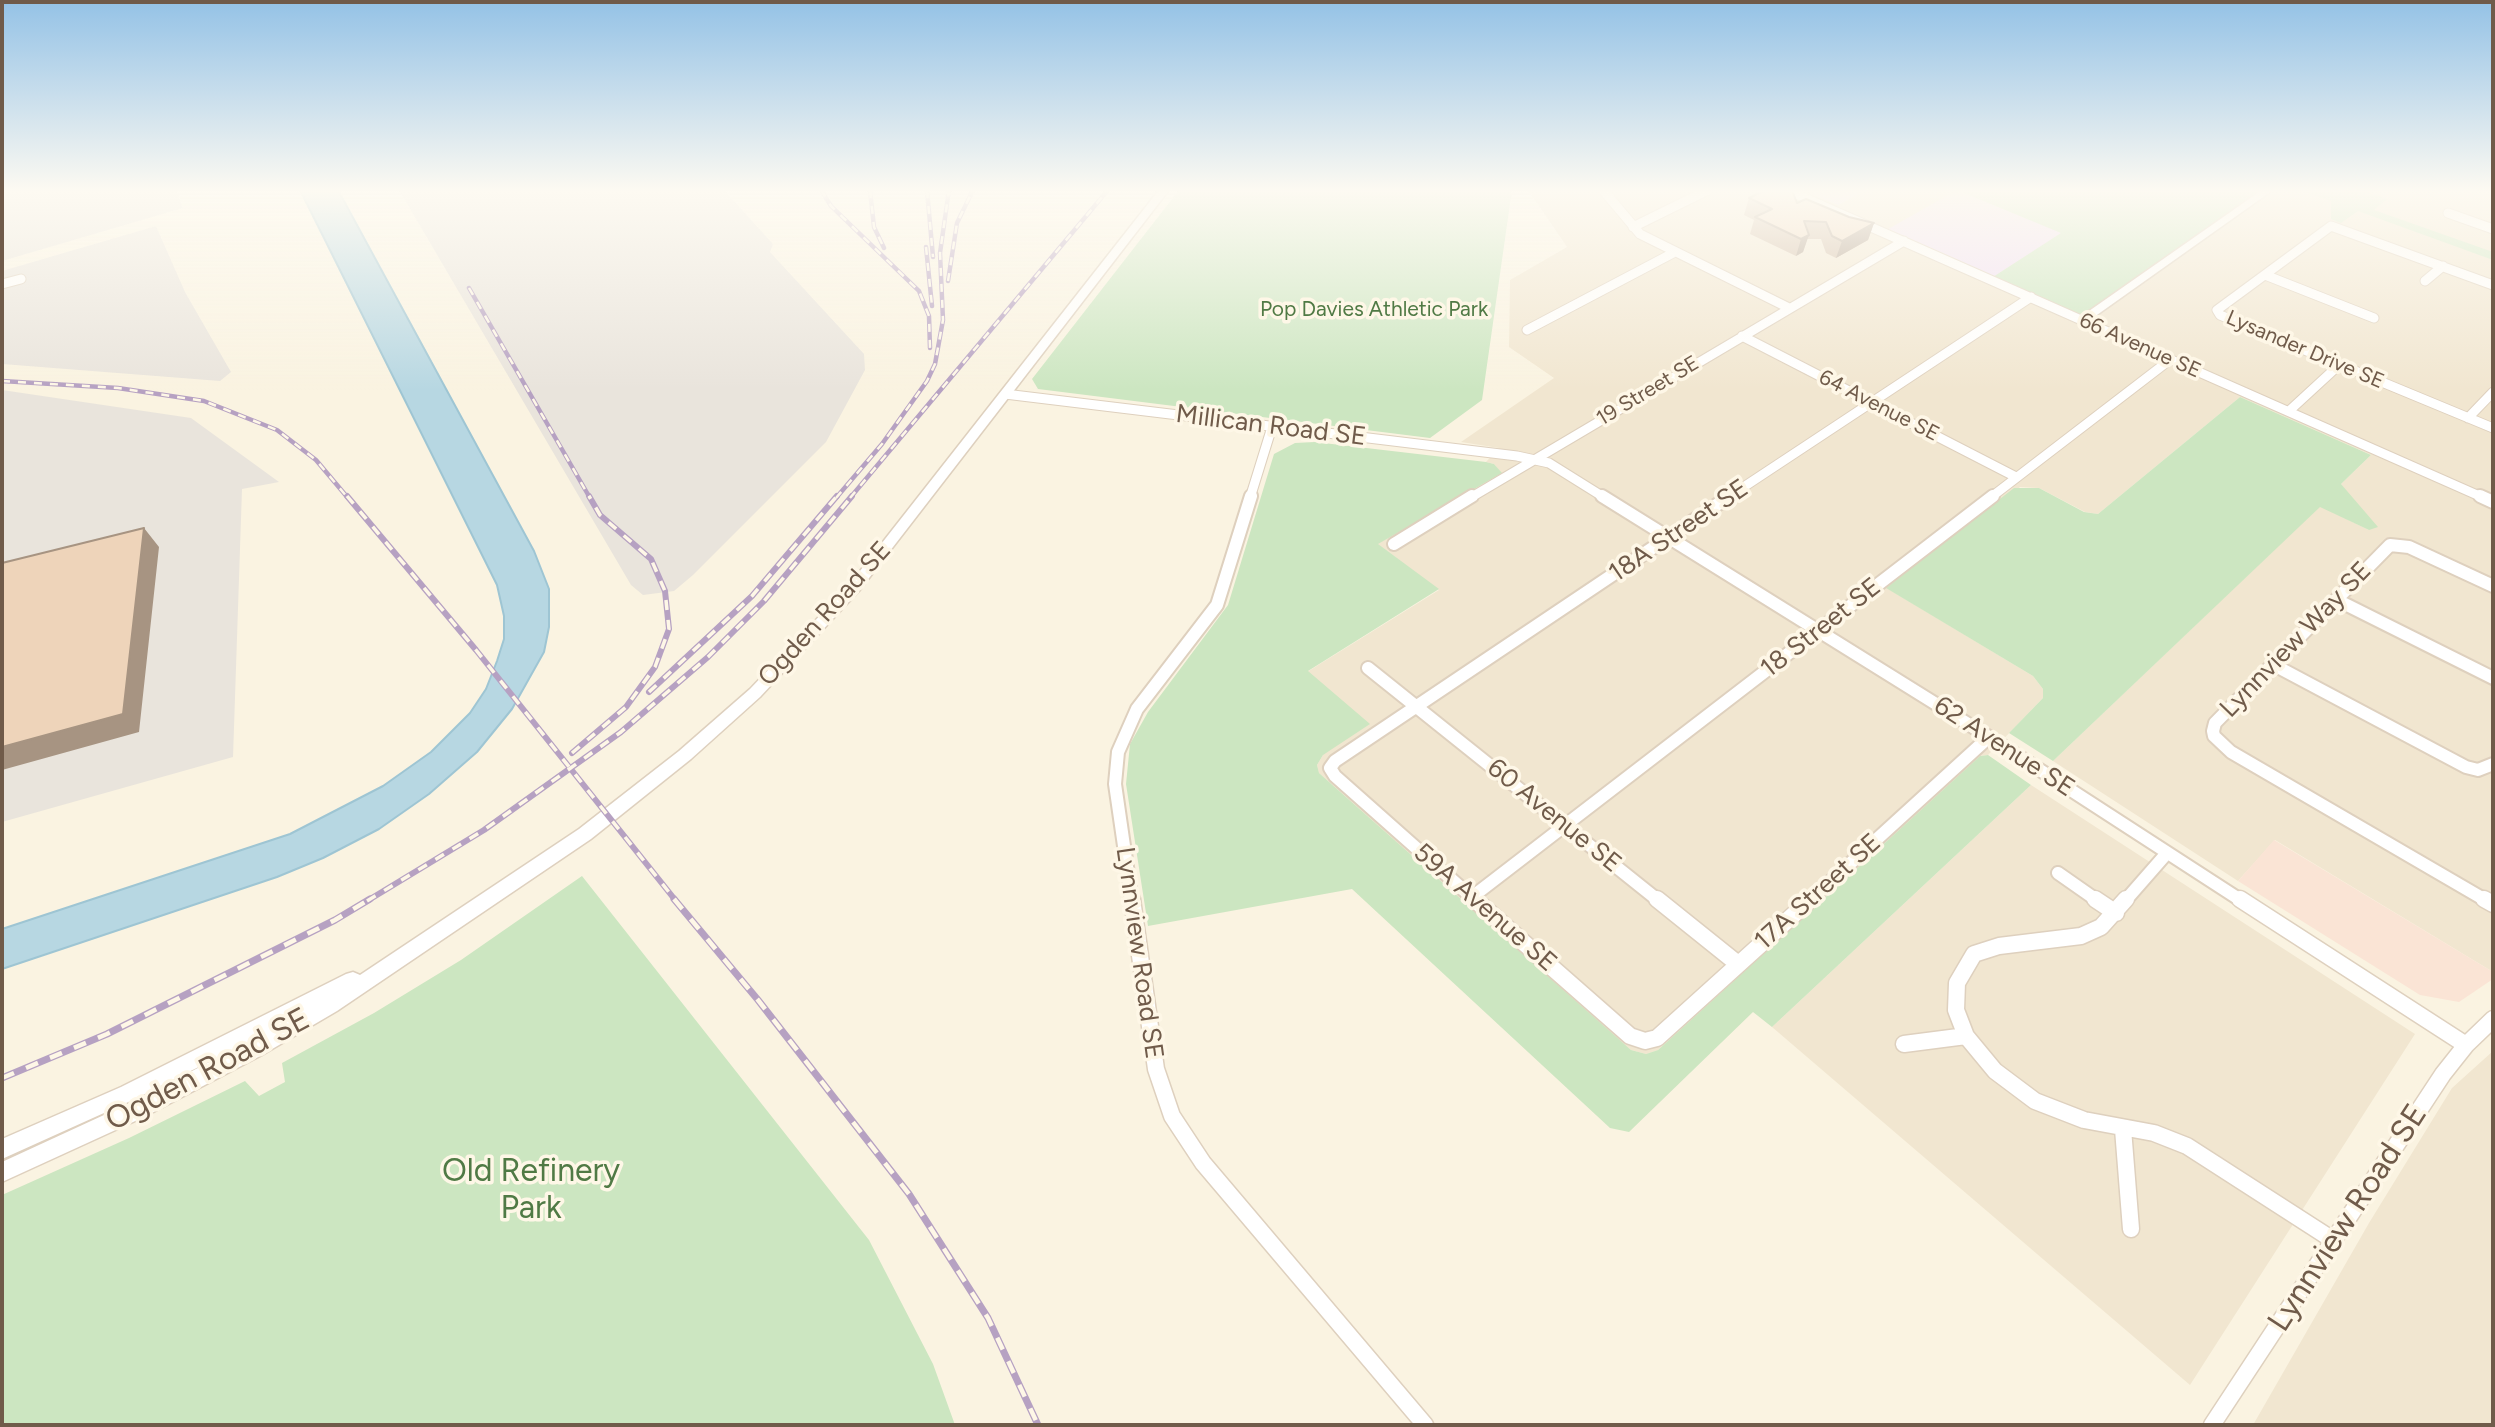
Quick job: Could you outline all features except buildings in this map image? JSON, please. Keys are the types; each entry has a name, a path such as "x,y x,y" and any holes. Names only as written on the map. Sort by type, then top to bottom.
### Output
{"street":[{"name":"Ogden Road SE","path":"2,1172 137,1110 255,1049 330,1005 585,834 664,772 755,693 854,588 1112,257"},
{"path":"1527,330 1666,257"},
{"path":"1684,257 1789,308"},
{"name":"19 Street SE","path":"1394,544 1877,257"},
{"name":"66 Avenue SE","path":"1939,257 2493,502"},
{"path":"2083,320 2173,257"},
{"name":"Lysander Drive SE","path":"2288,257 2217,312 2493,428"},
{"name":"Lysander Drive SE","path":"2417,257 2493,285"},
{"path":"2425,281 2443,266"},
{"path":"2265,275 2374,318"},
{"path":"2,284 21,279"},
{"name":"18A Street SE","path":"1330,768 1335,761 2031,297"},
{"name":"64 Avenue SE","path":"1742,336 2016,477"},
{"name":"18 Street SE","path":"1472,897 2171,359"},
{"path":"2289,411 2339,365"},
{"path":"2468,418 2493,392"},
{"name":"Millican Road SE","path":"1005,394 1536,459"},
{"name":"Lynnview Road SE","path":"1272,427 1217,605 1137,709 1118,752 1115,784 1156,1069 1172,1116 1203,1163 1425,1425"},
{"name":"62 Avenue SE","path":"1536,459 1563,470 1989,737 2466,1045"},
{"name":"Lynnview Way SE","path":"2493,586 2410,547 2395,544 2386,547 2215,723 2214,736 2231,752 2493,904"},
{"path":"2337,600 2493,678"},
{"path":"2274,665 2466,767 2478,770 2493,764"},
{"name":"60 Avenue SE","path":"1368,668 1738,964"},
{"name":"17A Street SE","path":"1644,1041 1657,1038 1989,737"},
{"name":"59A Avenue SE","path":"1330,768 1335,776 1630,1036 1644,1041"},
{"path":"2167,853 2116,913 2101,926 2081,936 1999,946 1974,954 1957,984 1956,1010 1966,1036 1995,1070 2035,1101 2061,1113 2123,1129 2154,1133 2187,1146 2333,1240"},
{"path":"2058,873 2116,913"},
{"name":"Ogden Road SE","path":"2,1149 197,1060 405,954"},
{"name":"Lynnview Road SE","path":"2212,1425 2443,1074 2466,1045 2493,1020"},
{"path":"1904,1044 1966,1036"},
{"path":"2123,1129 2131,1229"}],"shaded area":[{"path":"2,257 17,257 2,261"},
{"path":"51,257 169,257 185,292 231,372 220,381 2,364 2,271"},
{"path":"438,257 774,257 864,354 865,370 826,442 693,575 674,591 643,595 631,585"},
{"path":"1550,257 2493,257 2493,972 2275,840 2238,881 2053,761 2320,506 2369,530 2341,484 2371,455 2240,397 2098,514 2085,512 2039,488 2020,487 1887,588 2033,676 2043,689 2043,698 1988,755 1980,756 1658,1050 1646,1054 1631,1050 1319,773 1317,765 1323,755 1307,672 1439,590 1377,544 1501,473 1494,464 1486,462 1499,448 1461,442 1554,378 1509,347 1510,280"},
{"path":"1939,257 2025,257 1990,279"},
{"path":"2,390 191,418 279,482 242,489 233,757 2,822"},
{"path":"2031,785 2415,1034 2190,1385 1772,1027"},
{"path":"2274,840 2493,972 2493,979 2459,1002 2420,995 2238,881"},
{"path":"2493,1051 2493,1425 2253,1425 2369,1223 2452,1088"}],"green space":[{"name":"Pop Davies Athletic Park","path":"1127,257 1502,257 1482,400 1430,438 1038,389 1032,379"},
{"path":"2025,257 2173,257 2083,320 1990,279"},
{"path":"2240,397 2371,455 2341,484 2378,527 2369,530 2320,507 2053,761 2009,733 2043,698 2043,689 2033,676 1886,588 2014,488 2039,488 2084,512 2098,514"},
{"path":"1315,442 1486,462 1494,464 1502,473 1378,544 1439,589 1308,671 1370,724 1323,755 1317,765 1319,773 1631,1050 1646,1054 1658,1050 1980,756 1988,755 2031,785 1772,1027 1753,1012 1629,1132 1610,1128 1352,889 1148,926 1126,784 1130,744 1148,712 1228,605 1274,454 1295,443"},
{"name":"Old Refinery Park","path":"582,876 869,1240 933,1364 955,1425 2,1425 2,1195 129,1138 245,1081 259,1096 285,1082 282,1063 374,1013 461,960"}],"water":[{"path":"333,257 374,257 534,551 549,589 549,627 544,652 512,709 477,752 429,794 379,829 323,858 277,877 2,969 2,929 290,834 383,786 431,752 470,713 486,689 504,639 504,616 497,585"}],"railway":[{"path":"883,257 919,291 929,316 930,348"},
{"path":"927,257 932,306"},
{"path":"836,498 882,444 927,381 935,364 943,320 940,257"},
{"path":"948,281 952,257"},
{"path":"850,498 1052,257"},
{"path":"469,288 590,498"},
{"path":"2,381 118,388 204,401 277,430 316,460 348,498"},
{"path":"347,496 476,650 570,768"},
{"path":"572,753 626,707 655,667 669,629 665,591 651,559 600,515 589,496"},
{"path":"649,692 752,596 837,496"},
{"path":"570,768 621,732 708,657 764,601 852,496"},
{"path":"367,901 484,830 570,768"},
{"path":"570,768 676,901"},
{"path":"2,1078 107,1034 335,920 370,899"},
{"path":"674,899 758,1000 909,1194 988,1318 1038,1425"}]}
